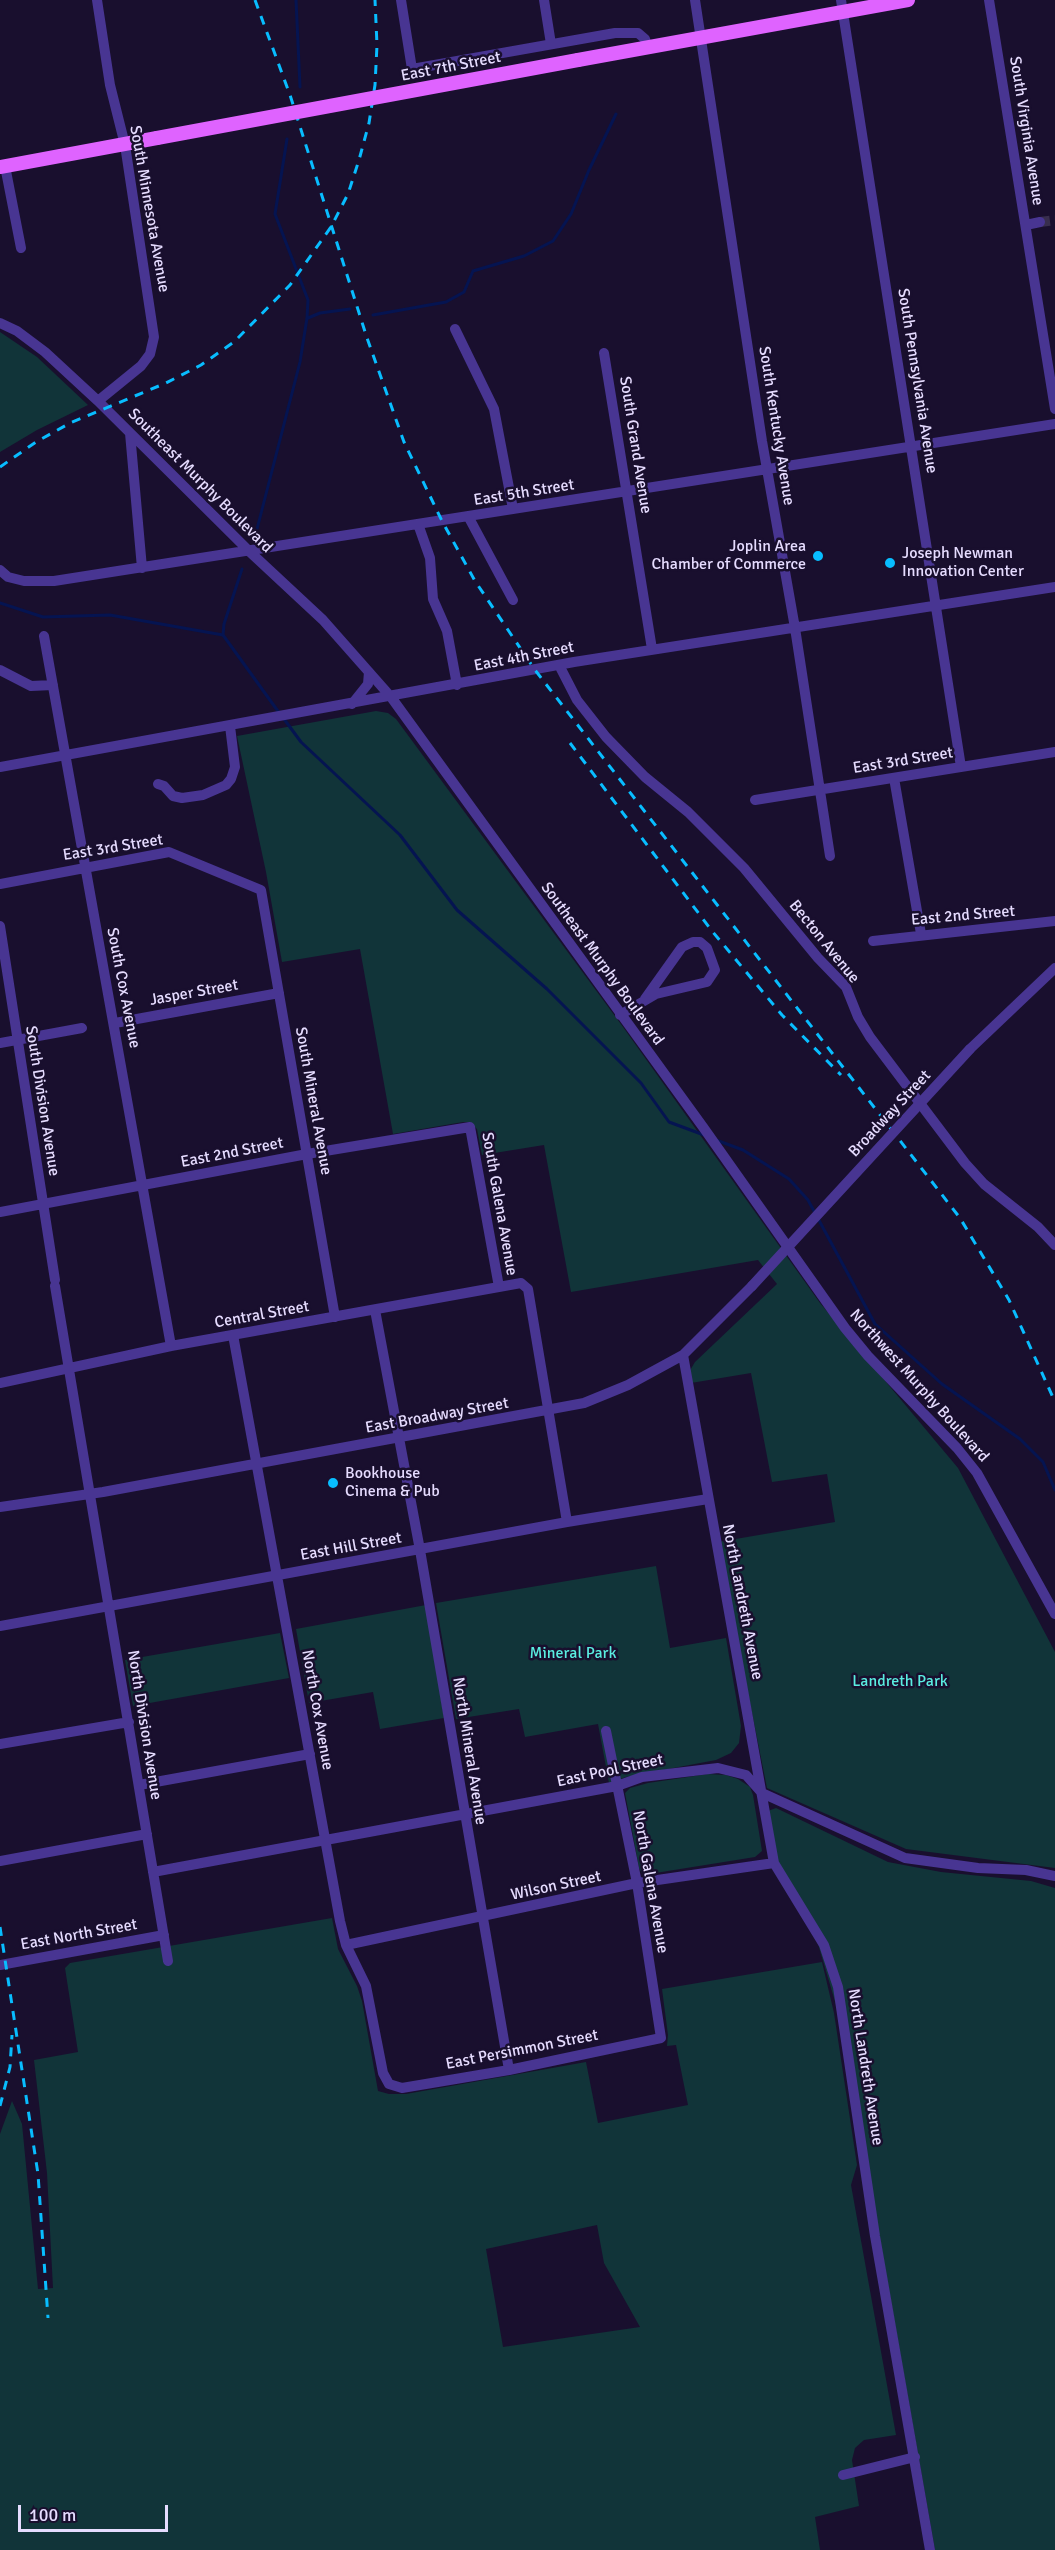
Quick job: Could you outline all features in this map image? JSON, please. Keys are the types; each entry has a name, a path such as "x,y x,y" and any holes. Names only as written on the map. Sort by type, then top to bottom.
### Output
{"main road":[{"name":"East 7th Street","path":"2,167 701,38 842,5 908,0"}],"street":[{"name":"South Minnesota Avenue","path":"97,0 110,85 125,145 153,325 153,343 150,354 141,366 98,401"},
{"name":"East 7th Street","path":"401,0 412,69 632,32 643,37 648,48"},
{"path":"544,0 551,44"},
{"name":"South Kentucky Avenue","path":"695,0 830,856"},
{"name":"South Virginia Avenue","path":"989,0 1055,409"},
{"name":"South Pennsylvania Avenue","path":"842,5 961,767"},
{"path":"2,167 21,248"},
{"path":"1026,225 1040,222"},
{"name":"Southeast Murphy Boulevard","path":"0,323 17,331 45,352 98,401 250,552 323,620 391,697 703,1127 808,1276"},
{"path":"455,329 494,409 513,509"},
{"name":"South Grand Avenue","path":"604,353 652,649"},
{"name":"East 5th Street","path":"0,570 15,579 39,582 142,568 1055,424"},
{"path":"130,433 142,568"},
{"path":"468,516 513,600"},
{"path":"418,525 430,558 433,599 447,631 457,685"},
{"name":"East 4th Street","path":"0,767 652,649 1055,587"},
{"name":"South Cox Avenue","path":"44,636 171,1346"},
{"name":"Becton Avenue","path":"559,665 577,700 606,738 645,777 688,812 744,868 818,958 846,987 858,1017 870,1037 965,1163 984,1184 1038,1227 1055,1245"},
{"path":"0,670 30,686 53,685"},
{"path":"352,704 368,684 369,672"},
{"path":"158,784 164,786 173,796 182,798 203,795 226,785 235,767 230,726"},
{"name":"East 3rd Street","path":"755,800 1055,752"},
{"path":"894,778 921,934"},
{"name":"East 3rd Street","path":"0,884 169,852 261,890"},
{"name":"South Mineral Avenue","path":"261,890 335,1317"},
{"name":"East 2nd Street","path":"873,941 1055,921"},
{"name":"South Division Avenue","path":"0,926 55,1283 91,1493"},
{"path":"620,1015 645,999 707,982 715,970 707,948 700,942 681,947 645,999"},
{"name":"Broadway Street","path":"752,1286 970,1049 1055,968"},
{"name":"Jasper Street","path":"115,1023 279,993"},
{"path":"0,1043 82,1028"},
{"name":"East 2nd Street","path":"0,1212 307,1154 470,1127"},
{"name":"South Galena Avenue","path":"470,1127 499,1287"},
{"name":"Northwest Murphy Boulevard","path":"808,1276 868,1356 957,1448 977,1473 1055,1614"},
{"name":"Central Street","path":"0,1383 171,1346 521,1283 528,1288"},
{"name":"East Broadway Street","path":"91,1493 584,1403 614,1392 682,1354 752,1286"},
{"name":"South Galena Avenue","path":"528,1288 549,1411"},
{"path":"375,1310 400,1438"},
{"name":"North Cox Avenue","path":"233,1335 346,1944 366,1986 383,2073 389,2084"},
{"name":"North Landreth Avenue","path":"682,1354 774,1863 824,1946 838,1987 875,2236 930,2550"},
{"path":"549,1411 567,1522"},
{"name":"North Mineral Avenue","path":"400,1438 509,2070"},
{"path":"0,1507 91,1493"},
{"name":"North Division Avenue","path":"91,1493 168,1961"},
{"name":"East Hill Street","path":"0,1626 567,1522 708,1499"},
{"path":"0,1744 129,1722"},
{"name":"North Galena Avenue","path":"606,1731 637,1883 661,2038"},
{"path":"139,1785 310,1754"},
{"name":"East Pool Street","path":"153,1872 617,1786 642,1777 718,1768 746,1775 762,1793 904,1858 978,1868 1026,1870 1055,1876"},
{"path":"0,1861 147,1834"},
{"name":"Wilson Street","path":"346,1944 637,1883 774,1863"},
{"name":"East North Street","path":"0,1965 164,1935"},
{"name":"East Persimmon Street","path":"389,2084 402,2088 509,2070 661,2038"},
{"path":"843,2475 915,2457"}],"green space":[{"path":"0,332 37,357 88,405 37,430 0,452"},
{"name":"Landreth Park","path":"376,711 388,713 396,719 623,1027 820,1303 958,1468 1055,1652 1055,1868 906,1849 767,1788 718,1542 835,1522 827,1474 772,1482 751,1373 691,1383 689,1372 695,1362 777,1284 758,1260 571,1292 544,1145 482,1155 477,1129 470,1122 393,1134 360,949 282,962 266,872 237,736"},
{"name":"Mineral Park","path":"656,1566 670,1648 726,1638 741,1726 739,1743 731,1753 716,1760 626,1777 609,1783 598,1724 525,1737 519,1709 456,1719 436,1603"},
{"path":"426,1605 444,1718 380,1729 373,1692 309,1703 296,1629"},
{"path":"280,1633 289,1678 133,1706 125,1660"},
{"path":"708,1774 726,1775 750,1787 762,1851 755,1857 643,1875 639,1868 625,1793 630,1788 648,1783"},
{"path":"776,1808 888,1862 941,1872 1031,1881 1055,1888 1055,2550 935,2550 842,2025 818,1944 784,1885 765,1812"},
{"path":"332,1918 338,1949 362,2001 378,2091 389,2094 406,2094 586,2062 598,2123 688,2105 676,2045 667,2046 668,2035 662,1989 822,1962 834,2013 857,2165 851,2185 896,2435 864,2440 855,2448 852,2460 859,2506 815,2517 820,2550 0,2550 0,2134 12,2101 22,2124 38,2289 53,2288 47,2173 34,2060 78,2052 65,1968 70,1963","holes":["597,2225 604,2263 640,2327 503,2347 486,2249"]}],"waterway":[{"path":"296,0 300,87"},
{"path":"373,315 446,302 464,292 473,271 524,256 553,241 571,214 616,114"},
{"path":"257,529 300,362 307,318 308,300 275,214 287,139"},
{"path":"308,318 320,313 350,309"},
{"path":"242,569 224,624 223,635 280,714"},
{"path":"0,603 43,617 110,615 223,635"},
{"path":"284,719 301,742 400,835 457,910 547,989 641,1083 669,1122 704,1135"},
{"path":"716,1140 743,1150 789,1179 808,1200 875,1324 942,1384 1020,1439 1043,1462 1055,1490"}],"tunnel":[{"path":"1040,222 1055,220"}],"railway":[{"path":"255,0 290,95 367,338 404,442 442,521 475,581 535,670 960,1218 1009,1300 1055,1402"},
{"path":"0,467 36,442 70,423 166,383 201,365 234,342 290,285 331,227 348,194 359,160 369,123 375,85 377,45 375,0"},
{"path":"570,743 712,931 782,1015 841,1075"},
{"path":"0,1927 38,2174 48,2318"},
{"path":"0,2106 10,2067 12,2035"}],"place":[{"name":"Joplin Area Chamber of Commerce","path":"818,556"},
{"name":"Joseph Newman Innovation Center","path":"890,563"},
{"name":"Bookhouse Cinema & Pub","path":"333,1483"}]}
